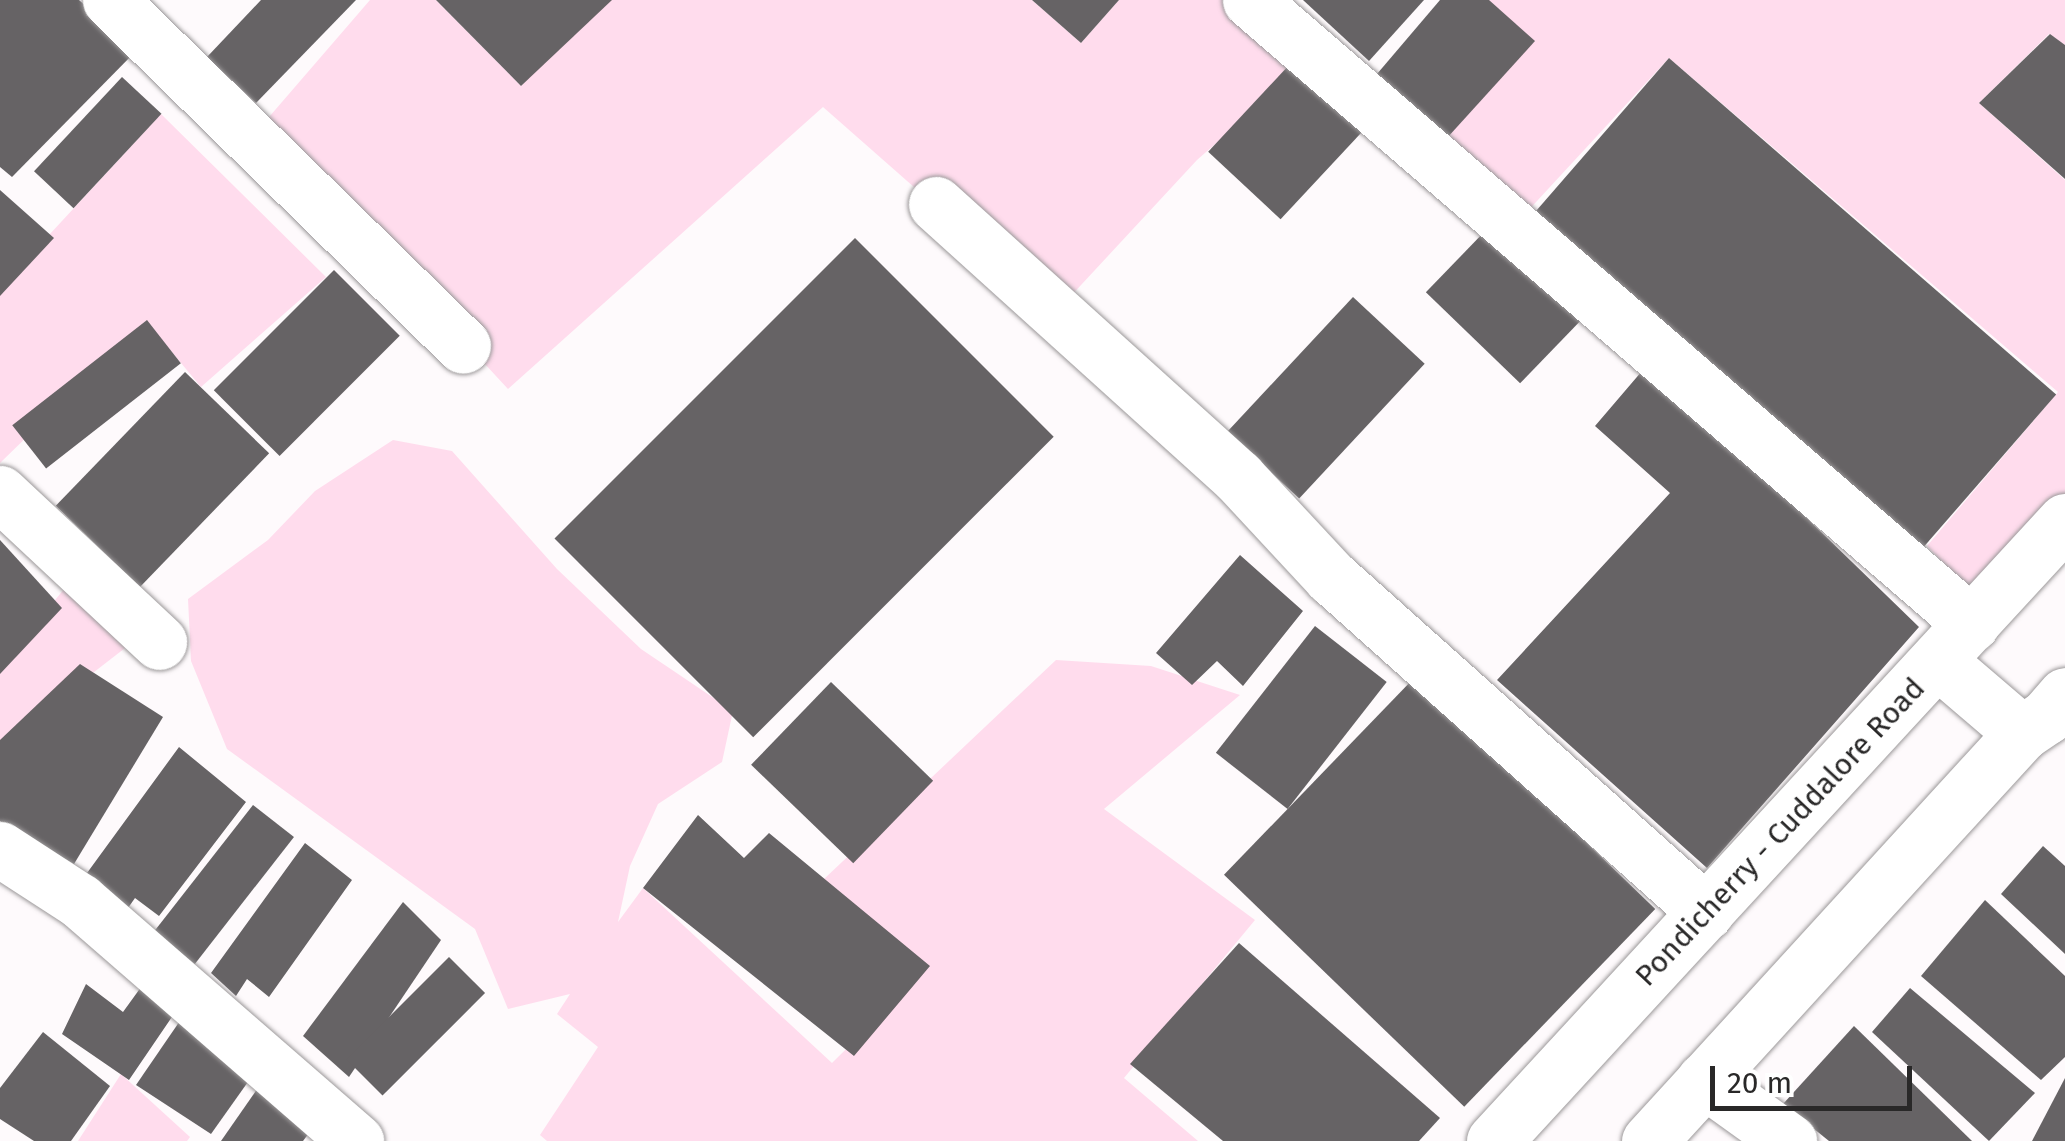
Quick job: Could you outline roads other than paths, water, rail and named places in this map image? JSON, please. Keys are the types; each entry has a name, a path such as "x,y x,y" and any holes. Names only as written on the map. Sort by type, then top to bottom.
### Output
{"main road":[{"path":"110,0 463,346"},
{"path":"1250,0 1955,642 2050,720 1648,1141"},
{"path":"936,204 1238,477 1331,578 1706,912"},
{"path":"0,494 159,642"},
{"name":"Pondicherry - Cuddalore Road","path":"1494,1141 2065,521"},
{"path":"0,849 80,901 356,1141"},
{"path":"1704,1080 1789,1141"}]}
